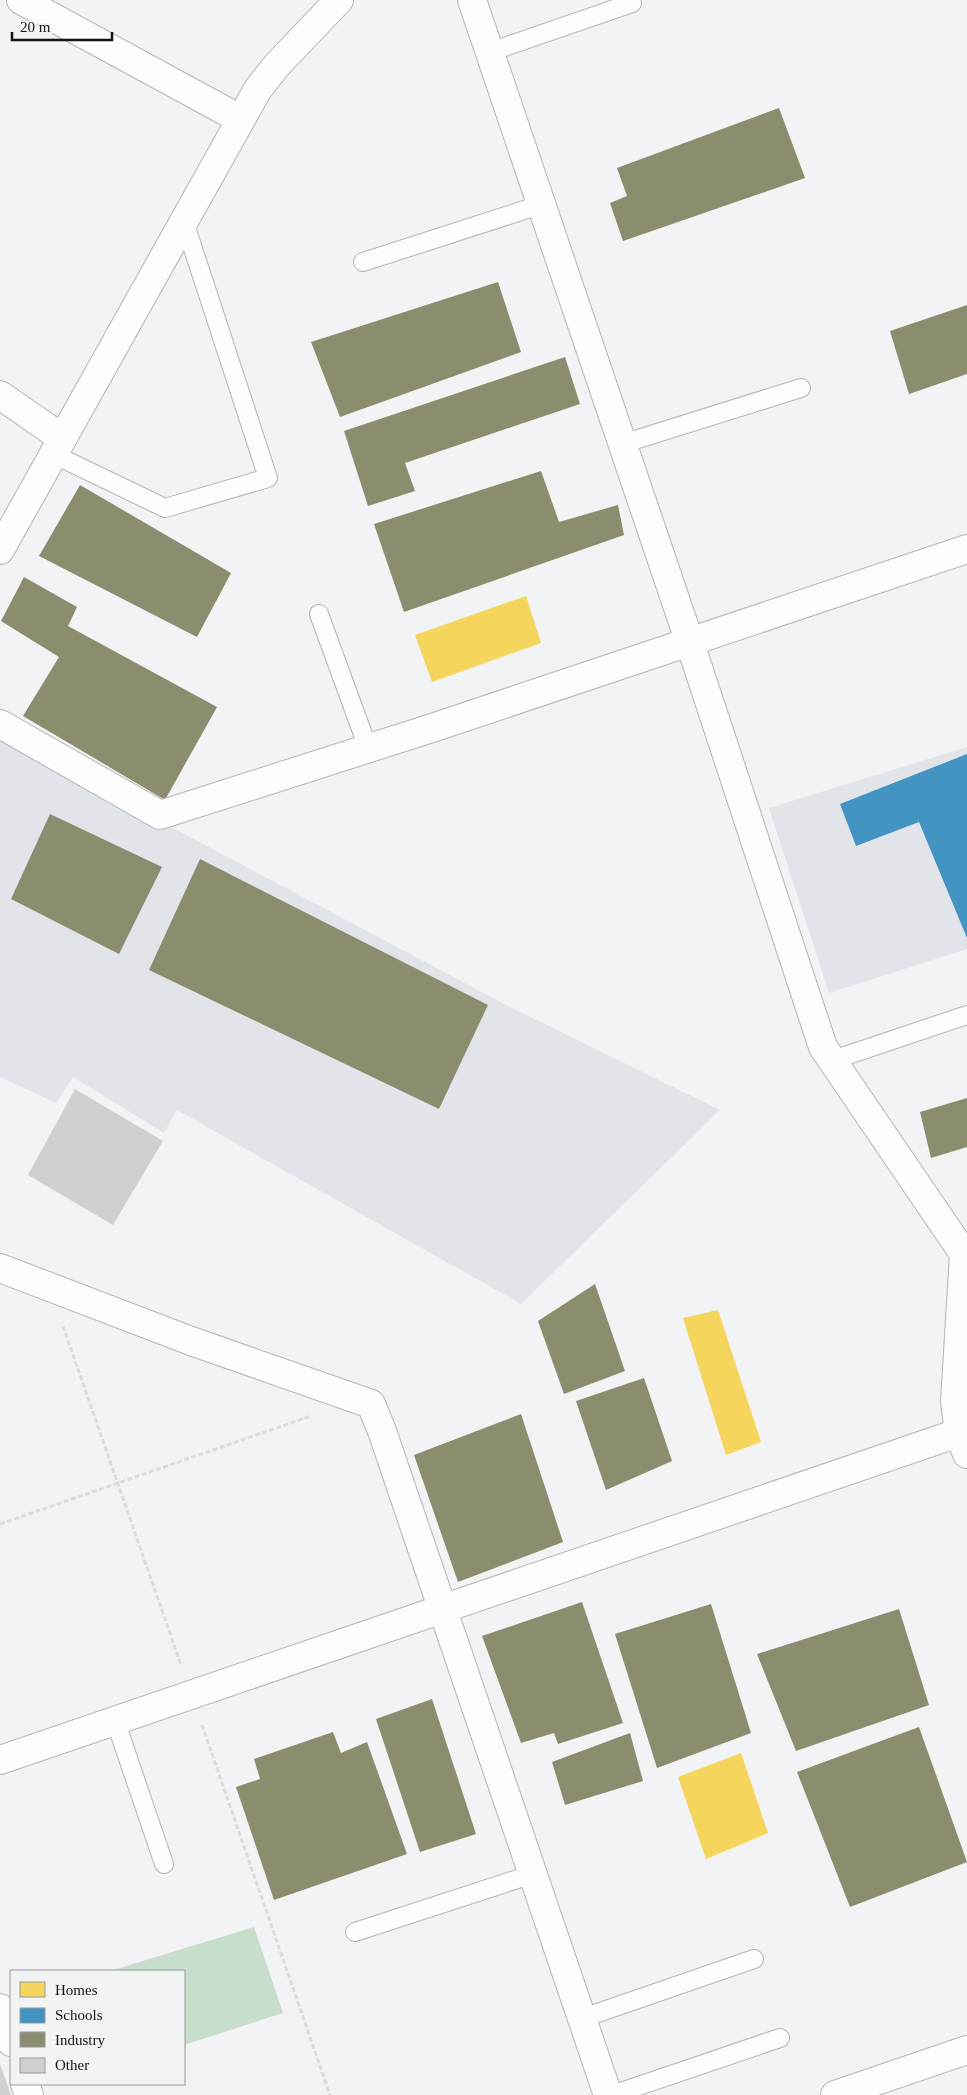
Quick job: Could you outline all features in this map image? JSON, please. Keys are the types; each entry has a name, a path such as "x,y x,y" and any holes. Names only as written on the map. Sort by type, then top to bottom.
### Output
{"street":[{"path":"21,0 240,119"},
{"path":"0,550 258,89 277,65 339,0"},
{"path":"0,1760 115,1720 195,1706 444,1608 964,1439 955,1402 965,1266 964,1254 823,1047 689,640 472,0"},
{"path":"0,395 57,446"},
{"path":"0,724 160,815 967,549"},
{"path":"0,1268 191,1341 371,1404 444,1608 608,2095"},
{"path":"0,2008 10,2039"},
{"path":"835,2095 967,2050"}],"lane":[{"path":"490,52 632,3"},
{"path":"363,262 540,204"},
{"path":"57,446 165,508 268,478 184,221"},
{"path":"622,444 801,388"},
{"path":"320,614 368,748"},
{"path":"832,1060 967,1015"},
{"path":"115,1720 164,1864"},
{"path":"355,1932 533,1874"},
{"path":"583,2018 754,1958"},
{"path":"612,2095 780,2038"}],"path":[{"path":"49,1287 330,2095"},
{"path":"0,1524 312,1416"}],"shaded area":[{"path":"0,736 506,1005 720,1110 521,1304 177,1110 164,1133 73,1077 56,1103 0,1077"},
{"path":"967,747 967,949 829,993 769,808"}],"green space":[{"path":"254,1927 283,2013 185,2045 185,1970 113,1970"}],"building: Homes":[{"path":"526,596 541,643 432,682 415,635"},
{"path":"718,1310 761,1442 726,1455 683,1318"},
{"path":"741,1753 768,1833 706,1859 678,1777"}],"building: Schools":[{"path":"967,754 967,938 919,822 856,846 840,804"}],"building: Industry":[{"path":"779,108 805,178 623,241 610,203 627,196 617,168"},
{"path":"498,282 521,352 340,417 311,342"},
{"path":"967,305 967,374 909,394 890,331"},
{"path":"565,357 580,404 405,463 415,491 368,506 344,431"},
{"path":"541,471 559,522 618,505 624,535 404,612 374,524"},
{"path":"80,485 231,573 197,637 39,556"},
{"path":"24,577 77,607 68,626 217,707 165,800 23,716 59,657 1,621"},
{"path":"50,814 162,867 119,954 11,899"},
{"path":"200,859 488,1005 439,1109 149,970"},
{"path":"967,1098 967,1147 931,1158 920,1112"},
{"path":"595,1284 625,1371 564,1394 538,1321"},
{"path":"644,1378 672,1461 606,1490 576,1401"},
{"path":"521,1414 563,1542 458,1582 414,1455"},
{"path":"582,1602 623,1723 558,1744 554,1733 521,1743 482,1636"},
{"path":"711,1604 751,1733 657,1768 615,1634"},
{"path":"899,1609 929,1705 796,1751 757,1654"},
{"path":"432,1699 476,1834 420,1852 376,1719"},
{"path":"919,1727 967,1862 850,1907 797,1772"},
{"path":"333,1732 341,1753 367,1742 407,1854 274,1900 236,1787 260,1779 254,1759"},
{"path":"630,1733 643,1781 565,1805 552,1762"}],"building: Other":[{"path":"75,1089 163,1141 113,1225 28,1175"},
{"path":"0,2064 11,2095 0,2095"}]}
